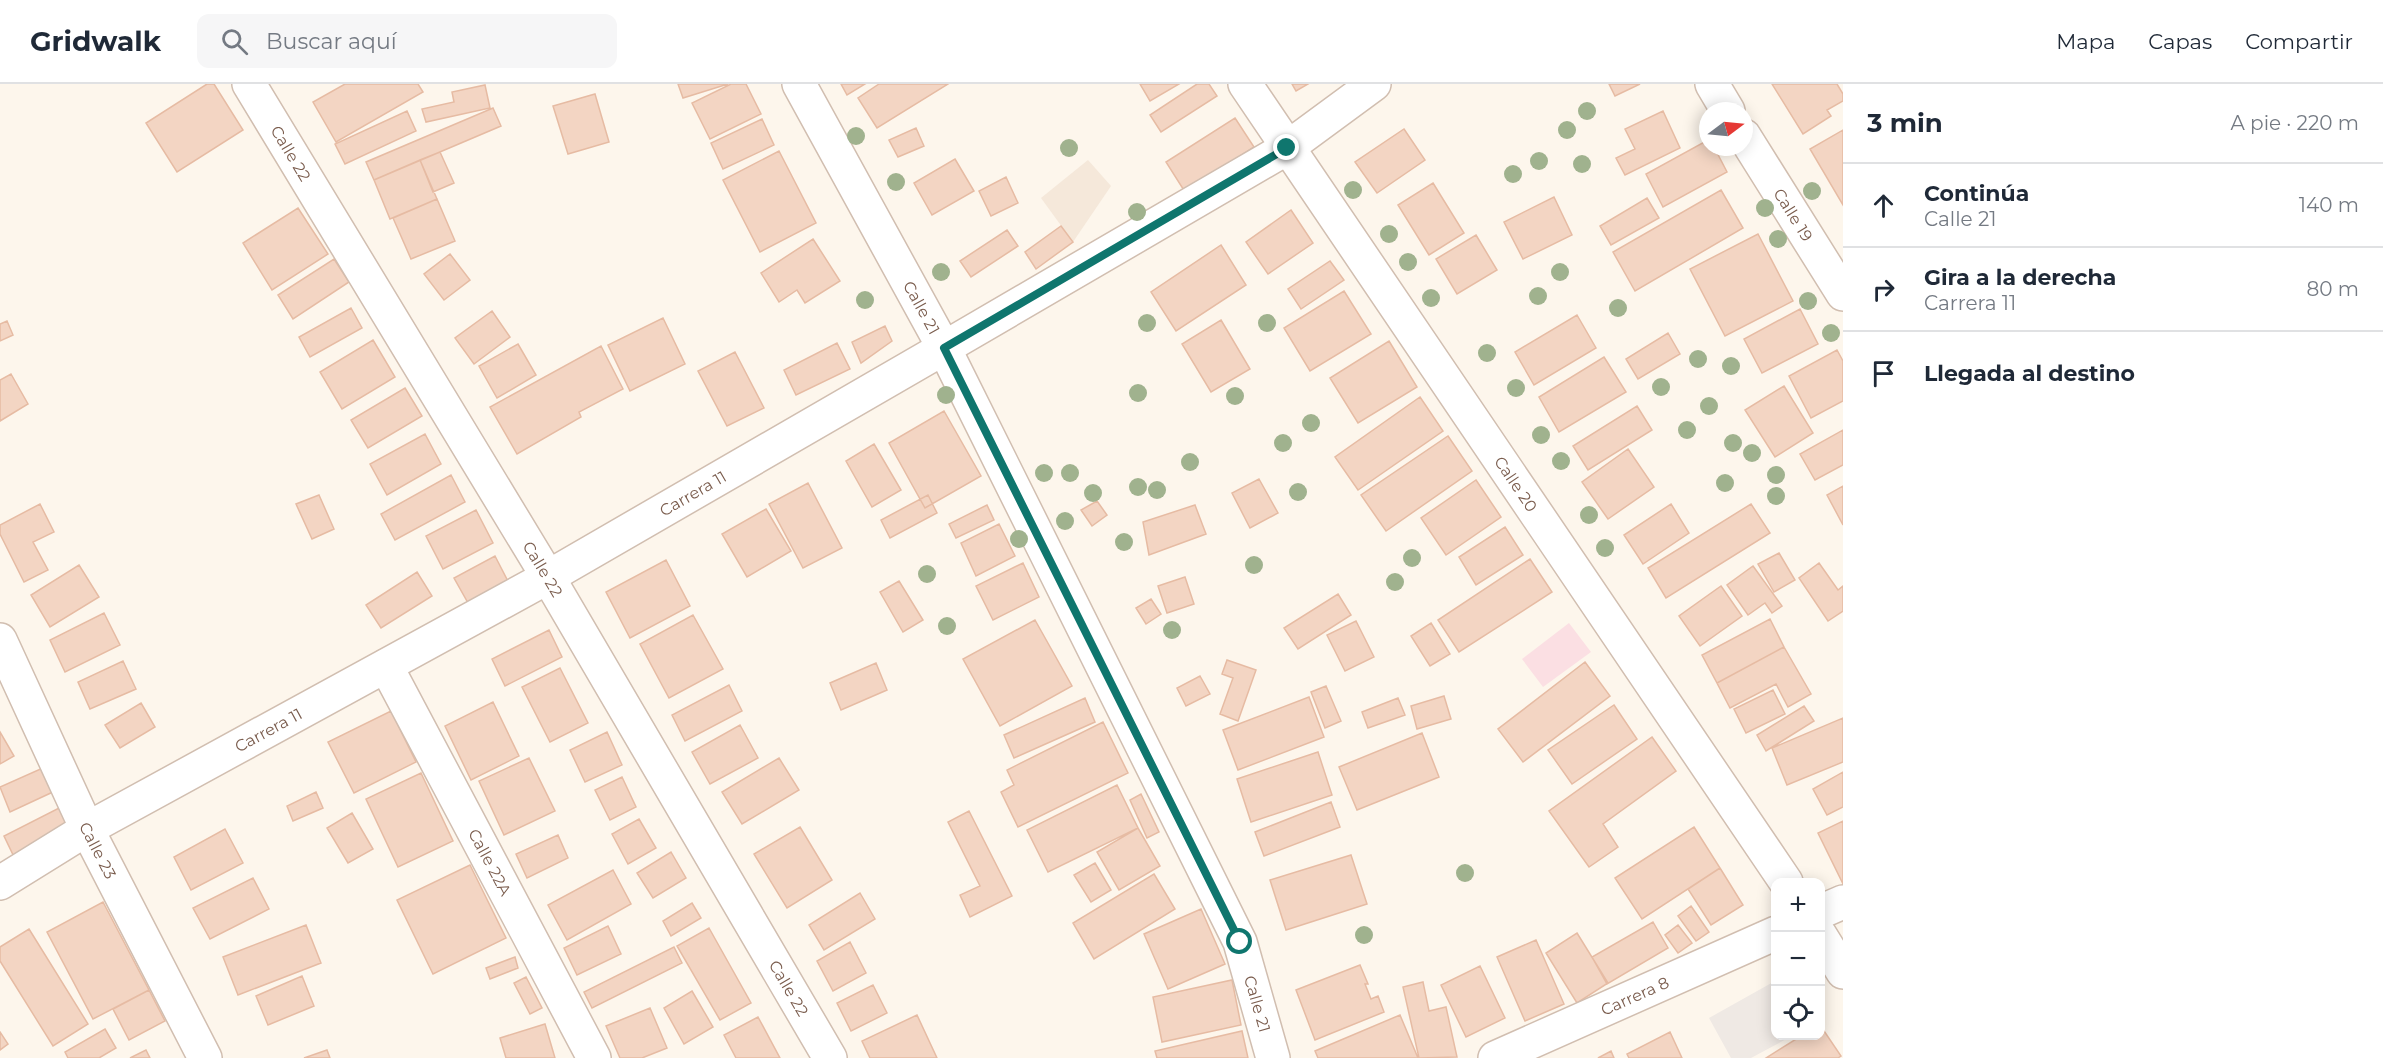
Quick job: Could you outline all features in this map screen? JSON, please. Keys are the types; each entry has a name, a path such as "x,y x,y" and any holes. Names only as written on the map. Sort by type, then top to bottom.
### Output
{"street":[{"name":"Calle 22","path":"249,84 548,577 830,1058"},
{"name":"Calle 21","path":"799,84 944,348 1240,942 1273,1058"},
{"name":"Calle 20","path":"1245,84 1783,878"},
{"name":"Carrera 11","path":"0,883 87,829 548,577 944,348 1287,148 1374,84"},
{"path":"1712,84 1723,102"},
{"name":"Calle 19","path":"1753,150 1843,294"},
{"name":"Calle 23","path":"0,640 87,829 205,1058"},
{"name":"Calle 22A","path":"386,666 594,1058"},
{"path":"1825,910 1843,902"},
{"name":"Carrera 8","path":"1495,1058 1771,935"},
{"path":"1825,942 1843,972"}],"shaded area":[{"path":"1088,160 1111,186 1073,242 1041,198"},
{"path":"1569,623 1591,652 1543,687 1522,659"},
{"path":"1771,983 1771,1040 1785,1040 1751,1058 1731,1058 1709,1018"}],"building":[{"path":"207,84 214,84 243,130 177,172 146,123"},
{"path":"345,84 418,84 423,92 336,142 313,102"},
{"path":"678,84 728,84 683,98"},
{"path":"731,84 746,84 761,114 710,139 692,103"},
{"path":"841,84 865,84 847,95"},
{"path":"879,84 948,84 877,128 858,98"},
{"path":"1140,84 1179,84 1150,101"},
{"path":"1197,84 1209,84 1217,96 1161,132 1150,115"},
{"path":"1292,84 1308,84 1296,91"},
{"path":"1609,84 1640,84 1615,96"},
{"path":"1772,84 1837,84 1843,94 1843,101 1827,110 1831,116 1803,134"},
{"path":"485,85 490,108 426,122 422,109 454,102 452,92"},
{"path":"595,94 609,142 568,154 553,106"},
{"path":"493,108 501,126 374,180 366,162"},
{"path":"407,111 416,131 345,164 335,144"},
{"path":"1663,111 1680,148 1625,175 1616,158 1635,149 1625,129"},
{"path":"1235,118 1254,147 1185,192 1166,162"},
{"path":"762,119 774,145 723,169 711,143"},
{"path":"916,128 924,146 898,157 889,140"},
{"path":"1404,129 1425,160 1377,193 1355,162"},
{"path":"1843,130 1843,205 1810,149"},
{"path":"1699,145 1699,156 1719,156 1727,172 1663,207 1646,174"},
{"path":"779,151 816,223 760,252 723,180"},
{"path":"440,152 454,183 433,192 420,160"},
{"path":"955,159 974,191 932,215 914,183"},
{"path":"420,160 437,199 390,219 374,180"},
{"path":"1006,177 1018,203 991,216 979,191"},
{"path":"1433,183 1464,233 1429,255 1398,205"},
{"path":"1721,190 1743,228 1635,291 1613,252"},
{"path":"1554,197 1572,235 1523,259 1504,222"},
{"path":"1647,198 1659,218 1611,245 1600,226"},
{"path":"437,199 455,241 411,259 393,218"},
{"path":"298,208 328,254 272,290 243,243"},
{"path":"1291,210 1313,243 1268,274 1246,242"},
{"path":"1061,226 1073,242 1036,269 1025,252"},
{"path":"1007,230 1018,246 971,277 960,261"},
{"path":"1758,234 1793,301 1725,336 1690,269"},
{"path":"1476,235 1497,270 1457,294 1436,259"},
{"path":"813,239 840,281 805,303 797,290 779,302 761,273"},
{"path":"1221,245 1246,285 1176,331 1151,292"},
{"path":"450,254 470,280 444,300 424,274"},
{"path":"334,259 349,282 293,319 278,295"},
{"path":"1330,261 1344,280 1301,309 1288,289"},
{"path":"1344,291 1371,334 1310,371 1284,328"},
{"path":"351,308 362,328 310,357 299,337"},
{"path":"1800,309 1818,344 1762,373 1744,339"},
{"path":"492,311 510,337 474,364 455,338"},
{"path":"1577,315 1596,348 1534,385 1515,352"},
{"path":"663,318 685,364 630,391 608,345"},
{"path":"1221,320 1250,369 1211,392 1182,344"},
{"path":"7,321 13,335 0,341 0,324"},
{"path":"885,326 892,341 861,363 852,342"},
{"path":"1668,333 1680,354 1638,379 1626,359"},
{"path":"373,340 395,377 342,409 320,372"},
{"path":"1389,341 1417,387 1358,423 1330,378"},
{"path":"837,343 850,369 796,395 784,370"},
{"path":"518,344 536,375 497,398 479,366"},
{"path":"601,346 623,389 579,412 581,417 517,454 490,407"},
{"path":"1837,350 1843,361 1843,401 1811,418 1789,376"},
{"path":"735,352 764,408 727,426 698,371"},
{"path":"1604,357 1626,392 1559,432 1539,397"},
{"path":"11,374 28,404 0,421 0,380"},
{"path":"1784,386 1813,433 1775,457 1745,410"},
{"path":"405,388 422,416 368,448 351,420"},
{"path":"1420,397 1443,431 1358,490 1335,457"},
{"path":"1637,406 1652,430 1588,470 1573,446"},
{"path":"944,411 981,476 925,508 889,443"},
{"path":"1843,430 1843,465 1815,480 1800,454"},
{"path":"425,434 441,464 387,495 370,464"},
{"path":"1448,436 1472,471 1386,531 1361,495"},
{"path":"874,444 901,490 872,507 846,461"},
{"path":"1628,449 1654,487 1608,519 1582,482"},
{"path":"451,475 465,502 395,540 381,514"},
{"path":"1259,479 1278,513 1250,528 1232,493"},
{"path":"1476,480 1501,517 1446,555 1421,518"},
{"path":"808,483 842,548 803,568 769,504"},
{"path":"1843,486 1843,525 1827,495"},
{"path":"319,495 334,529 312,539 296,504"},
{"path":"928,495 937,513 890,538 881,520"},
{"path":"1097,501 1107,515 1092,526 1081,510"},
{"path":"40,504 54,532 33,542 48,570 24,582 0,534 0,525"},
{"path":"1671,504 1689,533 1643,564 1624,535"},
{"path":"1751,504 1770,533 1666,598 1648,568"},
{"path":"987,505 994,520 956,538 949,524"},
{"path":"1195,505 1206,534 1149,555 1143,522"},
{"path":"766,509 791,551 747,577 722,534"},
{"path":"476,510 493,543 443,569 426,536"},
{"path":"999,524 1015,556 976,576 961,543"},
{"path":"1505,527 1523,555 1476,585 1459,557"},
{"path":"1779,553 1795,580 1774,592 1758,564"},
{"path":"495,556 512,589 472,610 454,578"},
{"path":"1530,559 1552,592 1459,652 1438,620"},
{"path":"666,560 690,606 630,638 606,592"},
{"path":"1023,563 1039,597 993,620 976,586"},
{"path":"1819,563 1838,590 1843,586 1843,611 1828,621 1799,578"},
{"path":"79,565 99,597 50,627 31,595"},
{"path":"1753,566 1782,606 1772,613 1765,603 1748,615 1727,585"},
{"path":"417,572 432,596 381,628 366,605"},
{"path":"1185,577 1194,604 1167,613 1158,586"},
{"path":"899,581 923,620 903,632 880,592"},
{"path":"1721,586 1742,616 1700,646 1679,616"},
{"path":"1338,594 1351,615 1298,649 1284,628"},
{"path":"1151,599 1161,614 1146,624 1136,608"},
{"path":"104,613 120,645 65,672 50,640"},
{"path":"693,615 723,669 669,698 640,644"},
{"path":"1770,619 1784,647 1717,683 1702,655"},
{"path":"1035,620 1072,686 1000,726 963,659"},
{"path":"1356,621 1374,657 1345,671 1327,635"},
{"path":"1431,623 1450,654 1430,666 1411,636"},
{"path":"549,630 562,657 505,686 492,659"},
{"path":"1784,647 1811,694 1788,707 1776,684 1730,708 1717,683"},
{"path":"1227,660 1256,670 1238,721 1220,714 1233,678 1222,674"},
{"path":"123,661 136,689 90,709 78,682"},
{"path":"1585,662 1610,696 1523,762 1498,729"},
{"path":"876,663 887,690 841,710 830,683"},
{"path":"560,668 588,723 550,742 522,687"},
{"path":"1200,676 1210,694 1186,706 1177,688"},
{"path":"729,685 742,711 685,741 672,715"},
{"path":"1326,686 1341,721 1325,728 1311,692"},
{"path":"1773,690 1785,714 1746,733 1734,709"},
{"path":"1444,696 1451,719 1417,729 1411,706"},
{"path":"1309,697 1324,737 1238,770 1223,730"},
{"path":"1085,698 1095,722 1014,758 1004,735"},
{"path":"1398,698 1405,715 1368,728 1362,712"},
{"path":"493,702 519,756 471,780 445,726"},
{"path":"141,703 155,727 120,748 105,725"},
{"path":"1614,705 1637,739 1572,784 1548,750"},
{"path":"1804,706 1814,721 1766,751 1757,735"},
{"path":"391,711 416,762 354,793 328,742"},
{"path":"1843,718 1843,762 1787,785 1772,748"},
{"path":"1103,722 1128,773 1018,827 1001,792 1014,785 1007,770"},
{"path":"740,725 758,758 710,784 692,752"},
{"path":"0,732 14,756 0,764"},
{"path":"607,732 622,765 585,782 570,750"},
{"path":"1422,733 1439,777 1357,810 1339,767"},
{"path":"1652,737 1676,771 1603,824 1618,847 1589,867 1549,811"},
{"path":"1318,752 1332,795 1251,822 1237,779"},
{"path":"529,758 555,811 504,835 479,781"},
{"path":"779,758 799,790 742,824 722,792"},
{"path":"45,767 55,791 10,812 0,787"},
{"path":"1843,772 1843,807 1827,815 1813,789"},
{"path":"421,773 453,841 398,867 366,799"},
{"path":"622,777 636,807 610,820 595,790"},
{"path":"1117,785 1138,828 1048,872 1027,830"},
{"path":"316,792 323,808 293,821 287,806"},
{"path":"1141,794 1159,832 1147,838 1130,800"},
{"path":"1331,802 1340,827 1264,856 1255,832"},
{"path":"63,806 76,831 16,861 4,836"},
{"path":"969,811 1012,896 970,917 960,895 980,886 948,822"},
{"path":"352,813 373,849 348,863 327,828"},
{"path":"639,819 656,848 628,864 612,834"},
{"path":"1843,821 1843,884 1818,833"},
{"path":"800,827 832,880 787,908 754,854"},
{"path":"1694,827 1720,868 1642,919 1615,878"},
{"path":"1138,828 1160,866 1119,890 1097,852"},
{"path":"225,829 243,863 191,890 174,857"},
{"path":"558,835 568,858 527,878 516,854"},
{"path":"671,852 686,878 653,898 637,873"},
{"path":"1351,855 1367,904 1286,930 1270,880"},
{"path":"1095,863 1111,890 1091,902 1074,875"},
{"path":"470,865 506,938 433,974 397,900"},
{"path":"1720,868 1743,905 1711,925 1688,889"},
{"path":"613,870 631,904 567,940 548,905"},
{"path":"1154,874 1175,909 1094,959 1073,923"},
{"path":"253,878 269,909 210,939 193,908"},
{"path":"860,893 875,919 824,950 809,925"},
{"path":"103,902 149,990 93,1019 47,932"},
{"path":"692,903 701,918 671,936 663,921"},
{"path":"1691,906 1709,932 1696,941 1678,916"},
{"path":"1201,909 1225,964 1168,989 1144,934"},
{"path":"1653,922 1668,948 1607,984 1592,957"},
{"path":"306,925 321,963 238,995 223,957"},
{"path":"1678,925 1692,943 1678,953 1665,935"},
{"path":"608,926 621,954 577,975 564,948"},
{"path":"709,928 751,1003 720,1020 677,946"},
{"path":"29,929 88,1024 53,1046 0,961 0,947"},
{"path":"1577,933 1608,983 1577,1003 1546,953"},
{"path":"1536,940 1564,1004 1525,1021 1497,957"},
{"path":"850,942 866,973 833,991 817,961"},
{"path":"674,947 682,963 592,1008 584,992"},
{"path":"515,957 518,968 490,979 486,968"},
{"path":"1360,965 1371,999 1378,996 1384,1012 1315,1040 1296,990"},
{"path":"1480,966 1505,1018 1466,1037 1441,985"},
{"path":"302,976 314,1006 268,1025 256,996"},
{"path":"526,977 542,1008 530,1014 514,983"},
{"path":"1232,980 1241,1025 1162,1042 1153,997"},
{"path":"1423,982 1429,1011 1446,1007 1457,1057 1419,1058 1403,987"},
{"path":"873,985 887,1013 851,1031 837,1003"},
{"path":"149,990 165,1021 129,1040 113,1009"},
{"path":"692,991 713,1027 684,1044 664,1008"},
{"path":"650,1008 667,1048 642,1058 620,1058 606,1026"},
{"path":"917,1015 937,1058 870,1058 862,1041"},
{"path":"1400,1015 1418,1058 1318,1058 1315,1051"},
{"path":"758,1017 780,1058 736,1058 724,1035"},
{"path":"545,1024 555,1058 506,1058 500,1038"},
{"path":"105,1029 116,1048 99,1058 68,1058 65,1052"},
{"path":"1242,1031 1248,1058 1157,1058 1155,1051"},
{"path":"0,1032 8,1044 0,1050"},
{"path":"1670,1032 1682,1058 1629,1058 1627,1054"},
{"path":"1825,1032 1841,1056 1838,1058 1766,1058 1795,1040 1825,1040"},
{"path":"146,1050 150,1058 130,1058"},
{"path":"327,1050 330,1058 304,1058"},
{"path":"1611,1051 1614,1058 1598,1058"}],"route":[{"path":"1240,942 944,348 1287,148"}]}
